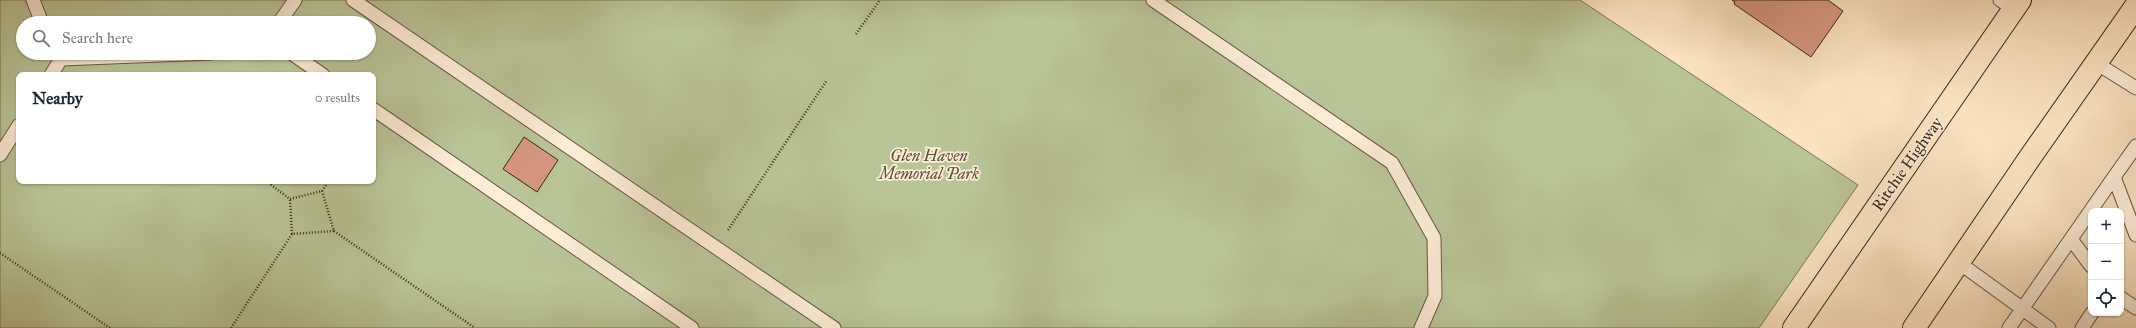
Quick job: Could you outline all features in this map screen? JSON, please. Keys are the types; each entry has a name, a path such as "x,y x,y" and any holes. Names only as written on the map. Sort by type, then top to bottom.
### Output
{"main road":[{"name":"Ritchie Highway","path":"1794,328 2011,3"},
{"path":"1914,328 1958,262 2136,6"}],"lane":[{"path":"33,0 39,16"},
{"path":"284,16 295,0"},
{"path":"353,0 834,328"},
{"path":"1154,0 1392,163 1434,238 1435,296 1421,328"},
{"path":"52,72 57,60"},
{"path":"301,60 319,72"},
{"path":"2096,63 2136,88"},
{"path":"376,111 692,328"},
{"path":"0,155 16,130"},
{"path":"2009,328 2136,146"},
{"path":"2114,177 2136,235"},
{"path":"2071,239 2088,262"},
{"path":"1958,262 2049,328"},
{"path":"2124,300 2136,308"},
{"path":"2082,328 2090,316"}],"path":[{"path":"856,34 880,0"},
{"path":"717,247 827,80"},
{"path":"270,184 290,198 322,191 327,184"},
{"path":"322,191 334,231"},
{"path":"231,328 292,234 290,198"},
{"path":"292,234 334,231 475,328"},
{"path":"0,253 110,328"}],"green space":[{"name":"Glen Haven Memorial Park","path":"0,0 1580,0 1858,185 1759,328 0,328"}],"building":[{"path":"1732,0 1828,0 1843,11 1811,57 1734,4 1735,2"},
{"path":"524,137 558,160 537,192 503,169"}]}
